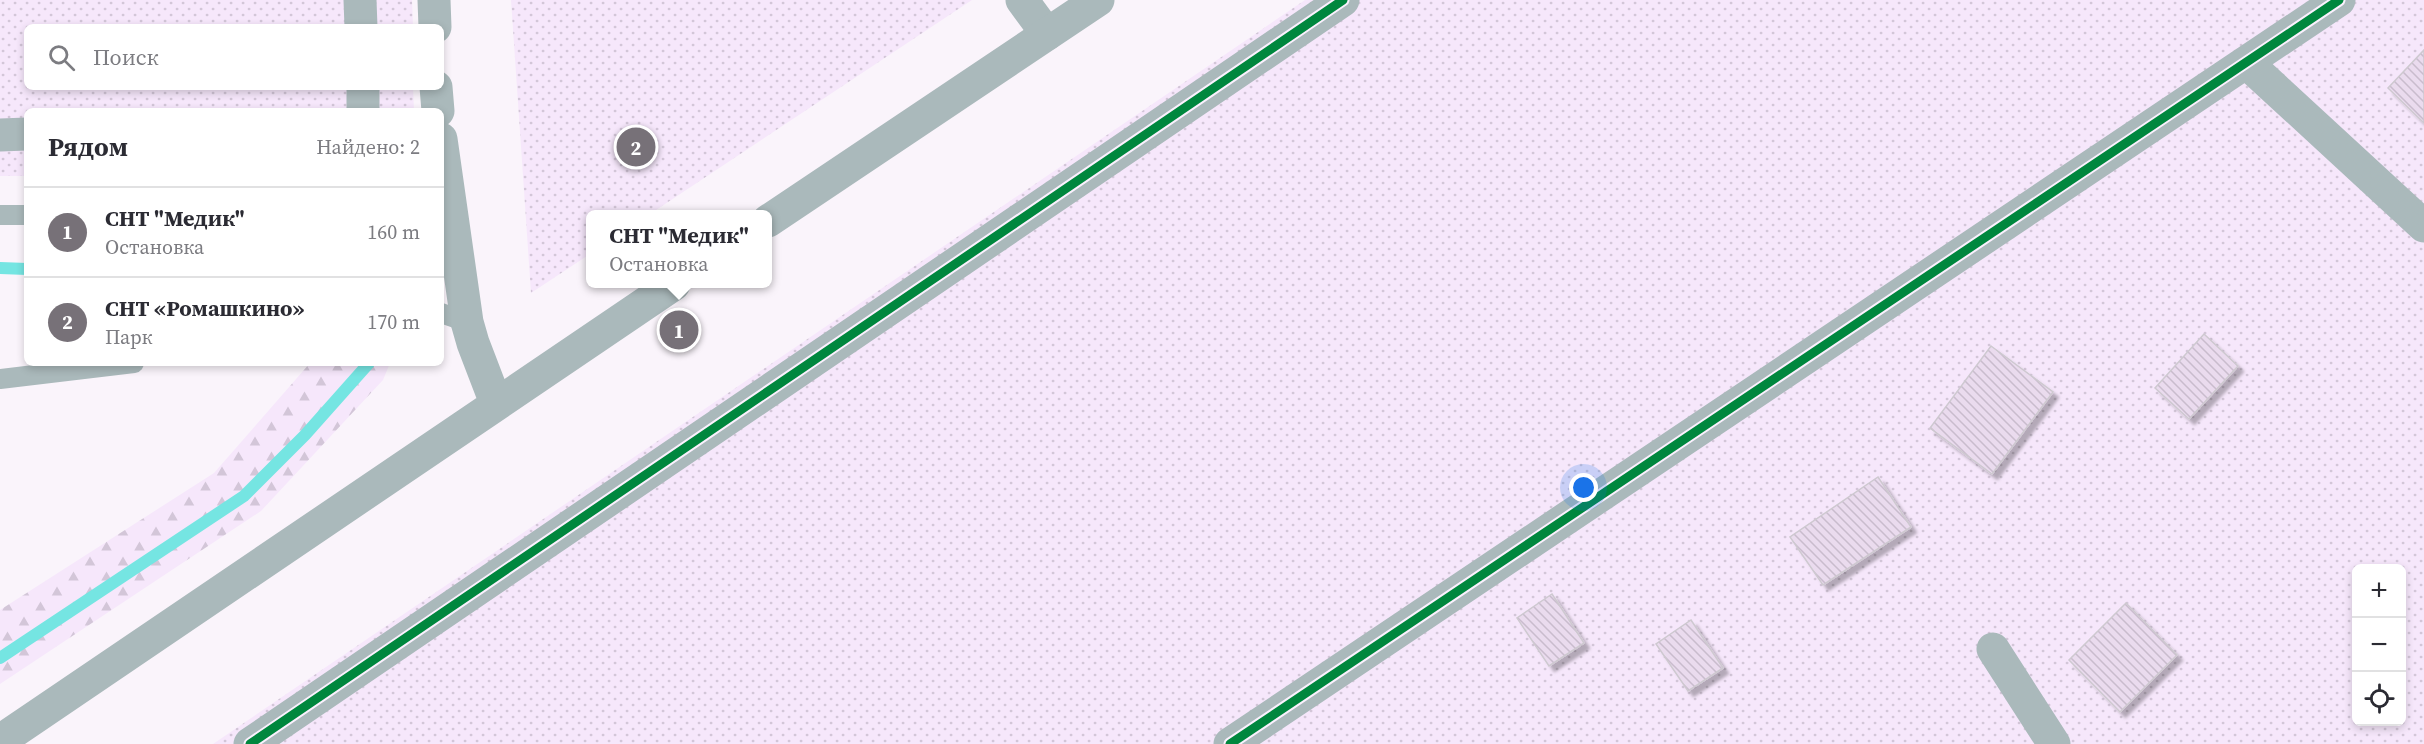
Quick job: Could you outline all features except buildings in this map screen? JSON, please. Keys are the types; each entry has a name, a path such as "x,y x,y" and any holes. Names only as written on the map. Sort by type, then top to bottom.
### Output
{"street":[{"path":"360,0 361,24"},
{"path":"434,0 435,24"},
{"path":"1022,0 1047,34"},
{"path":"772,218 1098,0"},
{"path":"250,744 1343,0"},
{"path":"1230,744 2339,0"},
{"path":"2247,63 2424,226"},
{"path":"363,90 363,108"},
{"path":"436,90 438,108"},
{"path":"0,135 24,134"},
{"path":"444,193 450,321 472,343 496,403"},
{"path":"0,741 668,288"},
{"path":"1994,649 2054,744"}],"lane":[{"path":"0,215 24,215"},
{"path":"0,379 109,366"}],"green space":[{"path":"0,0 412,0 413,24 24,24 24,90 413,90 414,108 24,108 24,176 0,176"},
{"path":"511,0 972,0 656,210 586,210 586,257 531,293"},
{"path":"1305,0 2424,0 2424,744 213,744"},
{"path":"307,366 389,366 383,380 261,511 0,684 0,610 214,473"}],"waterway":[{"path":"0,268 24,269"},
{"path":"0,658 244,496 305,435 366,366"}],"cycle path":[{"path":"250,744 1343,0"},
{"path":"1230,744 2339,0"}],"place":[{"name":"СНТ «Ромашкино»","path":"636,147"},
{"name":"СНТ \"Медик\"","path":"679,330"}]}
